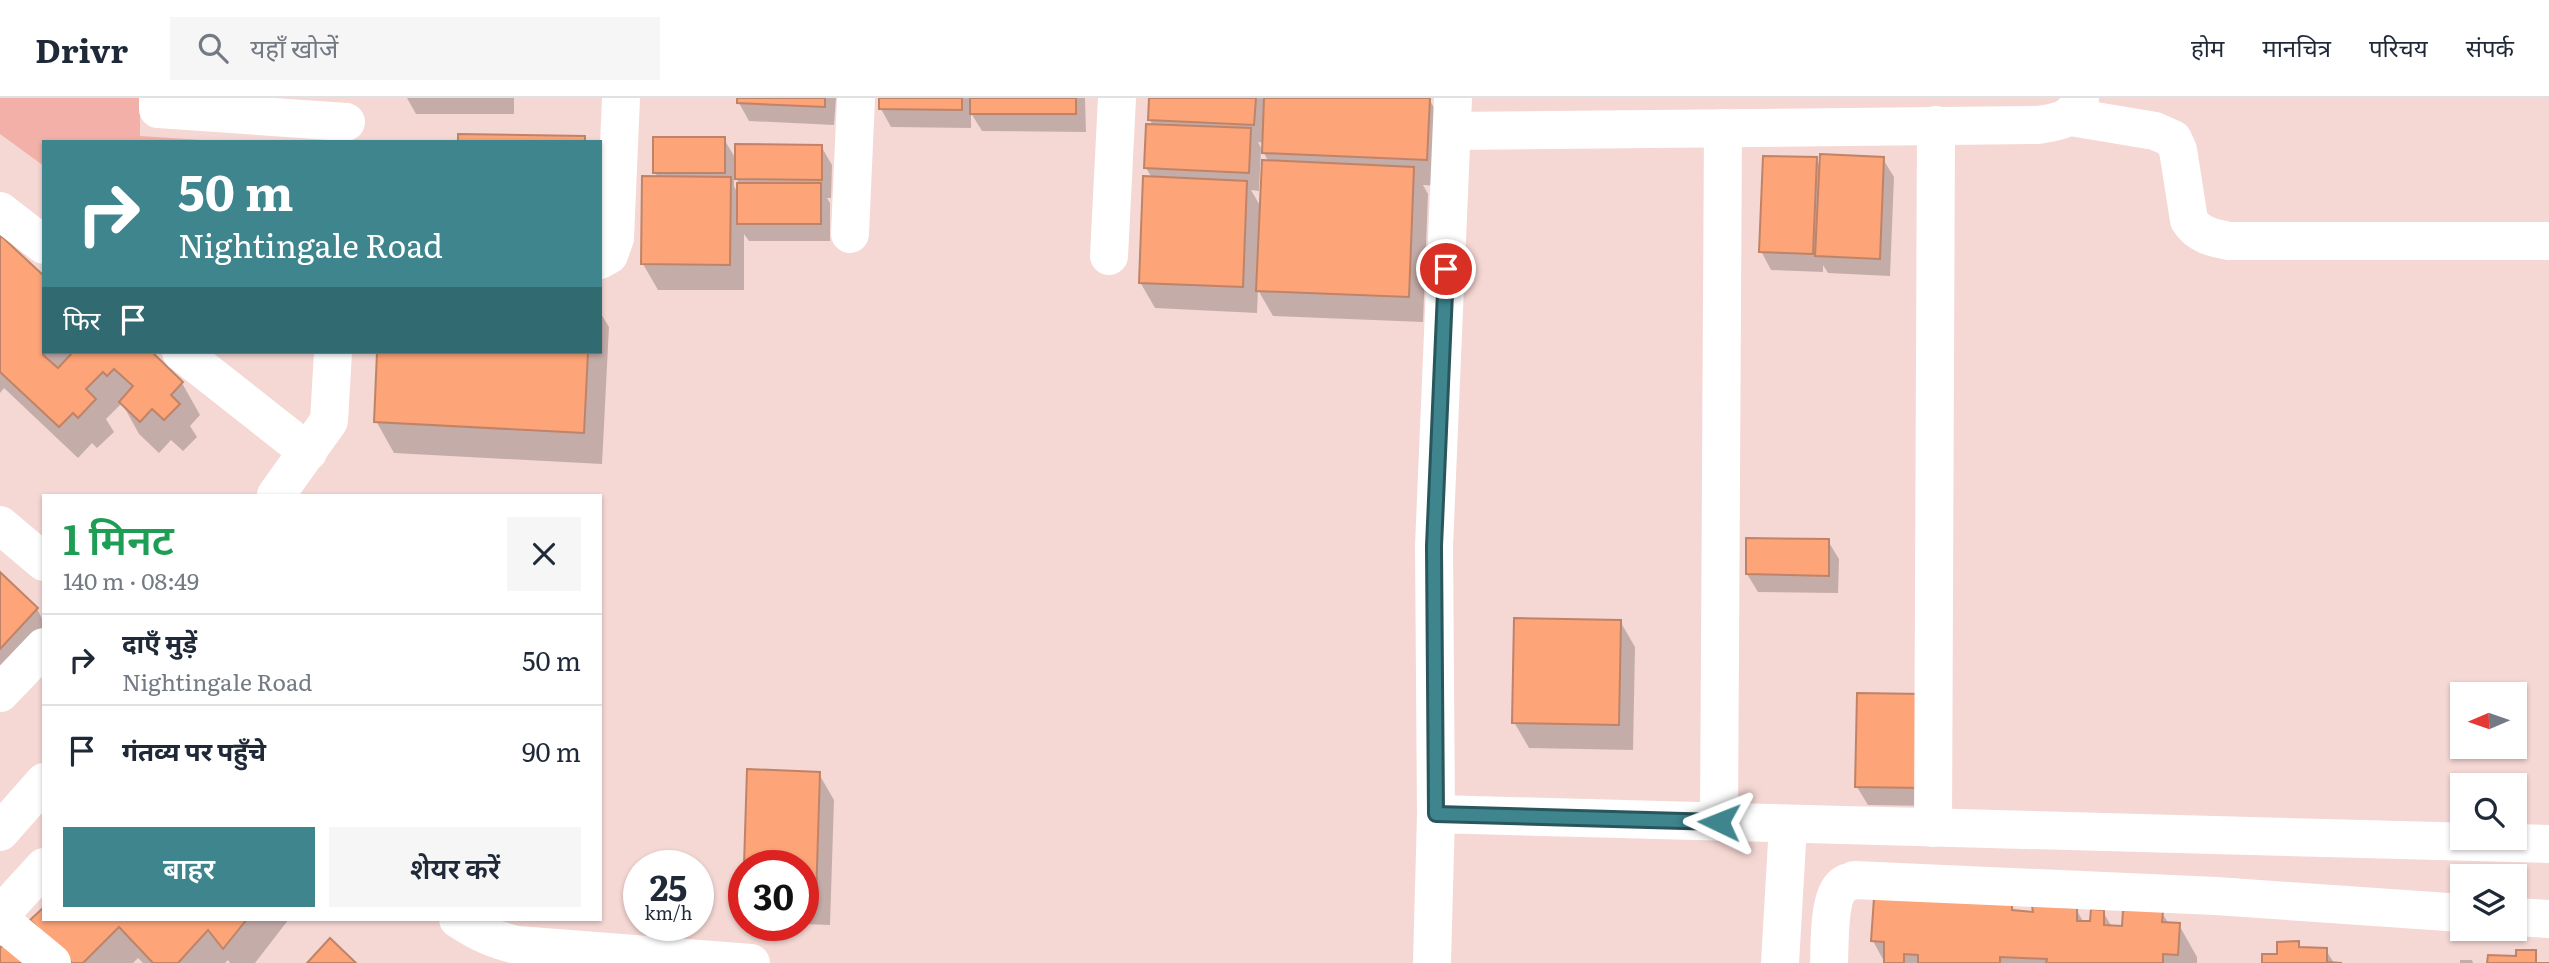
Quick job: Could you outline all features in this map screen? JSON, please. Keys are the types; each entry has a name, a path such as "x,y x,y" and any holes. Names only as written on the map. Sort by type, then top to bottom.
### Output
{"street":[{"path":"158,98 158,109 346,121"},
{"path":"602,259 609,255 615,238 621,98"},
{"path":"850,233 856,98"},
{"path":"1109,256 1117,98"},
{"path":"1432,963 1436,814 1434,546 1452,114 1723,128 2038,125 2057,122 2076,107 2173,139 2178,150 2186,212 2194,228 2212,238 2229,241 2549,241"},
{"path":"1933,828 1936,125"},
{"path":"1719,822 1723,128"},
{"path":"0,211 42,243"},
{"path":"184,354 308,452"},
{"path":"277,494 329,421 333,354"},
{"path":"0,525 42,560"},
{"path":"0,693 42,649"},
{"path":"0,832 42,784"},
{"path":"1436,814 2549,844"},
{"path":"1780,963 1788,825"},
{"path":"2215,835 2216,897"},
{"path":"42,869 0,917 52,963"},
{"path":"1829,963 1832,911 1836,895 1843,885 1854,880 2216,897 2450,912"},
{"path":"2527,918 2549,919"},
{"path":"461,921 480,933 490,952 517,945 751,963"}],"shaded area":[{"path":"0,98 140,98 140,136 201,140 42,140 42,165 0,134"}],"building":[{"path":"737,98 825,98 825,107 737,103"},
{"path":"879,98 962,98 962,110 879,109"},
{"path":"970,98 1076,98 1076,114 970,114"},
{"path":"1149,98 1256,98 1254,125 1148,120"},
{"path":"1264,98 1430,98 1427,160 1262,153"},
{"path":"1146,124 1251,128 1249,173 1144,168"},
{"path":"458,134 585,136 585,140 458,140"},
{"path":"653,137 725,137 725,173 653,173"},
{"path":"735,144 822,145 822,180 735,179"},
{"path":"1820,154 1884,157 1880,259 1815,256"},
{"path":"1763,156 1817,157 1813,254 1759,252"},
{"path":"1262,160 1414,167 1409,297 1256,291"},
{"path":"642,176 731,177 730,265 641,264"},
{"path":"1143,176 1247,181 1243,287 1139,283"},
{"path":"737,183 821,183 821,224 737,224"},
{"path":"0,235 42,274 42,354 58,368 71,354 154,354 183,382 171,395 180,404 164,420 152,409 140,422 119,402 133,386 114,369 107,376 103,372 86,389 96,399 78,418 73,413 59,427 0,372"},
{"path":"377,354 588,354 584,433 374,422"},
{"path":"1746,538 1829,539 1829,576 1746,574"},
{"path":"0,572 38,608 0,649"},
{"path":"1514,618 1621,620 1619,725 1512,723"},
{"path":"1857,693 1925,694 1923,788 1855,787"},
{"path":"747,769 820,772 818,850 744,850"},
{"path":"1874,898 2012,904 2012,910 2033,912 2032,906 2077,908 2077,921 2090,921 2091,909 2104,910 2104,925 2122,926 2123,910 2163,911 2162,922 2180,923 2178,955 2163,954 2163,963 2046,963 2047,959 2000,957 2000,963 1918,963 1918,955 1904,954 1904,963 1884,963 1884,942 1871,941"},
{"path":"42,909 42,921 245,921 223,949 208,930 178,963 153,963 119,927 83,963 72,963 30,920"},
{"path":"12,935 40,963 0,963 0,948"},
{"path":"330,938 356,963 307,963"},
{"path":"2299,941 2299,947 2327,948 2327,962 2342,963 2262,963 2262,954 2277,954 2277,942"},
{"path":"2516,950 2536,950 2536,963 2487,963 2488,955 2516,956"}],"route":[{"path":"1446,269 1434,546 1436,814 1719,822"}]}
